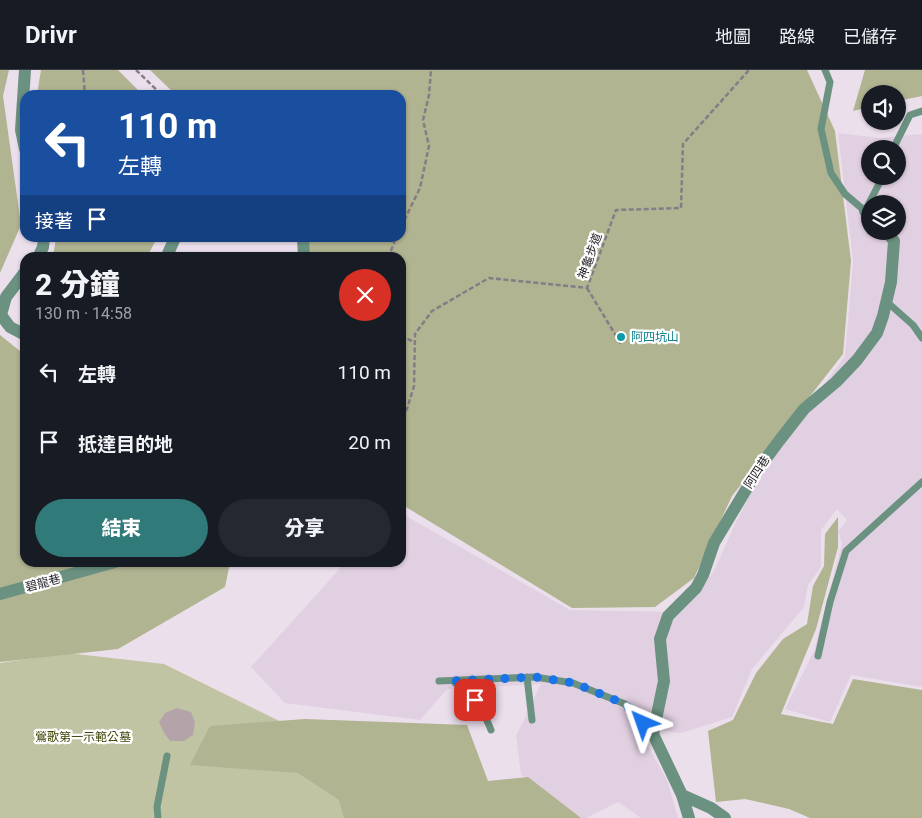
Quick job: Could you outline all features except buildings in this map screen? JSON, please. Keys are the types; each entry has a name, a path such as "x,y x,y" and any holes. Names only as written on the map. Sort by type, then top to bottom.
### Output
{"street":[{"path":"24,90 26,70"},
{"name":"阿四巷","path":"652,734 664,681 660,639 668,616 696,588 703,575 714,543 764,461 804,409 836,382 857,360 876,333 887,302 891,282 893,240"},
{"path":"20,279 6,297 1,315 10,327 20,332"},
{"name":"碧龍巷","path":"0,594 97,567"},
{"path":"652,734 682,795 689,818"},
{"path":"682,795 711,808 726,818"}],"lane":[{"path":"825,70 830,82 821,129 831,173 845,194 861,208"},
{"path":"898,140 910,115 922,111"},
{"path":"887,302 913,325 922,338"},
{"path":"818,656 846,551 922,482"},
{"path":"439,682 526,677 574,683 625,704 652,734"},
{"path":"526,677 532,720"},
{"path":"453,681 475,700 485,715 491,730"},
{"path":"158,818 157,807 167,756"}],"path":[{"path":"83,70 85,90"},
{"path":"136,70 157,90"},
{"path":"406,217 420,188 429,146 423,120 429,95 431,70"},
{"name":"神龜步道","path":"406,411 414,386 415,334 432,311 489,278 588,288 616,210 681,208 683,144 749,70"},
{"path":"588,288 621,344"},
{"path":"406,338 415,343"}],"shaded area":[{"path":"838,133 880,138 922,134 922,687 851,675 830,722 785,709 814,651 842,544 838,531 847,520 837,509 821,530 821,567 808,585 804,607 752,669 732,717 681,733 637,727 667,780 678,818 641,818 618,802 586,818 573,818 521,774 516,736 541,684 447,689 420,720 285,703 251,667 341,567 406,567 406,516 570,610 680,612 713,573 765,465 845,356 853,261"}],"green space":[{"path":"0,70 9,70 3,96 20,227 0,273"},
{"path":"41,70 118,70 138,90 38,90"},
{"path":"150,70 807,70 835,131 851,261 843,354 732,496 694,578 655,607 572,608 406,507 406,252 303,252 302,242 406,242 406,90 171,90"},
{"path":"865,70 922,70 922,96 906,99 906,85 861,85 861,109 853,111"},
{"path":"55,242 155,242 150,252 54,252"},
{"path":"0,335 20,351 20,567 229,567 225,587 118,649 0,662"},
{"path":"838,517 838,547 816,629 781,714 833,724 853,679 922,690 922,818 810,818 789,809 745,799 716,802 708,731 733,720 756,673 783,639 807,624 813,586 824,566 825,534"},
{"name":"鶯歌第一示範公墓","path":"68,653 164,664 346,754 554,818 0,818 0,663"},
{"path":"305,719 467,725 488,781 528,777 581,818 344,818 339,800 298,773 190,765 210,726"}],"place":[{"name":"阿四坑山","path":"621,337"}],"route":[{"path":"475,700 453,681 535,677 574,683 594,690 625,704 643,723"}]}
